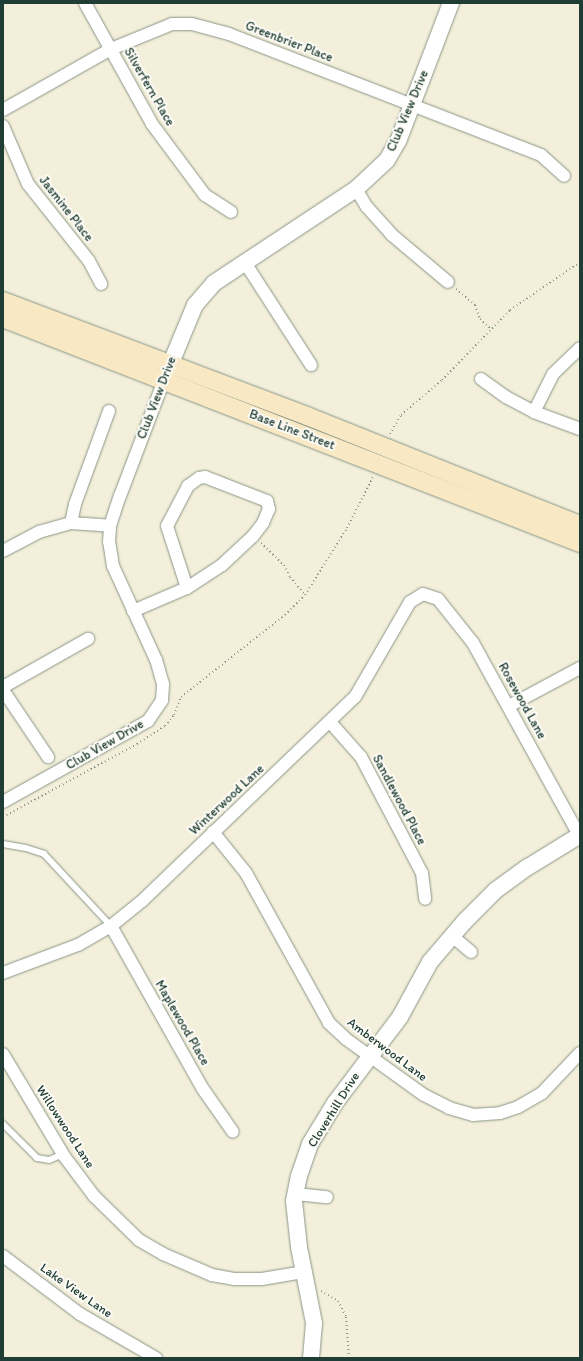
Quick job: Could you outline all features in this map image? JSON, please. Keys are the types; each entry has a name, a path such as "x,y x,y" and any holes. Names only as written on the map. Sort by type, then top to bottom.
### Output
{"main road":[{"name":"Base Line Street","path":"3,301 166,373 580,543"},
{"name":"Base Line Street","path":"3,318 166,373 307,416 580,525"}],"street":[{"name":"Silverfern Place","path":"85,3 152,124 205,195 231,212"},
{"name":"Club View Drive","path":"3,802 148,721 156,712 162,700 163,684 156,660 112,566 109,542 110,526 166,373 195,305 214,283 244,261 356,189 387,160 412,105 451,3"},
{"name":"Greenbrier Place","path":"3,110 111,49 172,24 192,24 229,34 541,156 564,176"},
{"name":"Jasmine Place","path":"3,126 28,184 89,261 101,284"},
{"path":"356,189 366,207 392,235 448,282"},
{"path":"244,261 311,365"},
{"path":"534,412 553,374 580,348"},
{"path":"481,379 506,397 534,412 580,429"},
{"path":"71,523 75,504 109,411"},
{"path":"134,611 187,588 209,575 254,536 267,516 267,501 205,477 194,481 188,486 168,526 187,588"},
{"path":"3,550 38,532 71,523 110,526"},
{"name":"Rosewood Lane","path":"423,594 438,600 470,638 580,836"},
{"name":"Winterwood Lane","path":"3,973 78,945 111,926 142,901 330,722 355,696 410,602 423,594"},
{"path":"3,687 88,639"},
{"path":"509,706 580,668"},
{"path":"3,690 48,757"},
{"name":"Sandlewood Place","path":"330,722 361,757 422,873 425,899"},
{"name":"Amberwood Lane","path":"213,832 246,873 329,1023 424,1095 449,1108 473,1115 500,1113 518,1107 542,1093 580,1053"},
{"name":"Cloverhill Drive","path":"311,1358 314,1324 298,1247 296,1194 310,1144 370,1055 400,1017 430,962 452,936 496,890 528,867 580,836"},
{"name":"Maplewood Place","path":"111,926 203,1089 233,1132"},
{"path":"452,936 471,952"},
{"name":"Willowwood Lane","path":"3,1054 63,1154 94,1196 139,1240 163,1254 212,1275 234,1279 262,1279 304,1272"},
{"path":"296,1194 327,1197"},
{"name":"Lake View Lane","path":"3,1256 80,1314 156,1358"}],"lane":[{"path":"3,844 26,848 44,854 111,926"},
{"path":"3,1124 37,1158 49,1160 63,1154"}],"path":[{"path":"387,441 401,415 442,380 510,310 580,262"},
{"path":"463,296 475,305 480,319 491,329"},
{"path":"3,817 137,744 165,726 174,716 181,697 285,615 306,595 347,528 375,473"},
{"path":"254,536 284,566 290,577 306,595"},
{"path":"308,1292 324,1291 338,1301 346,1317 349,1358"}]}
